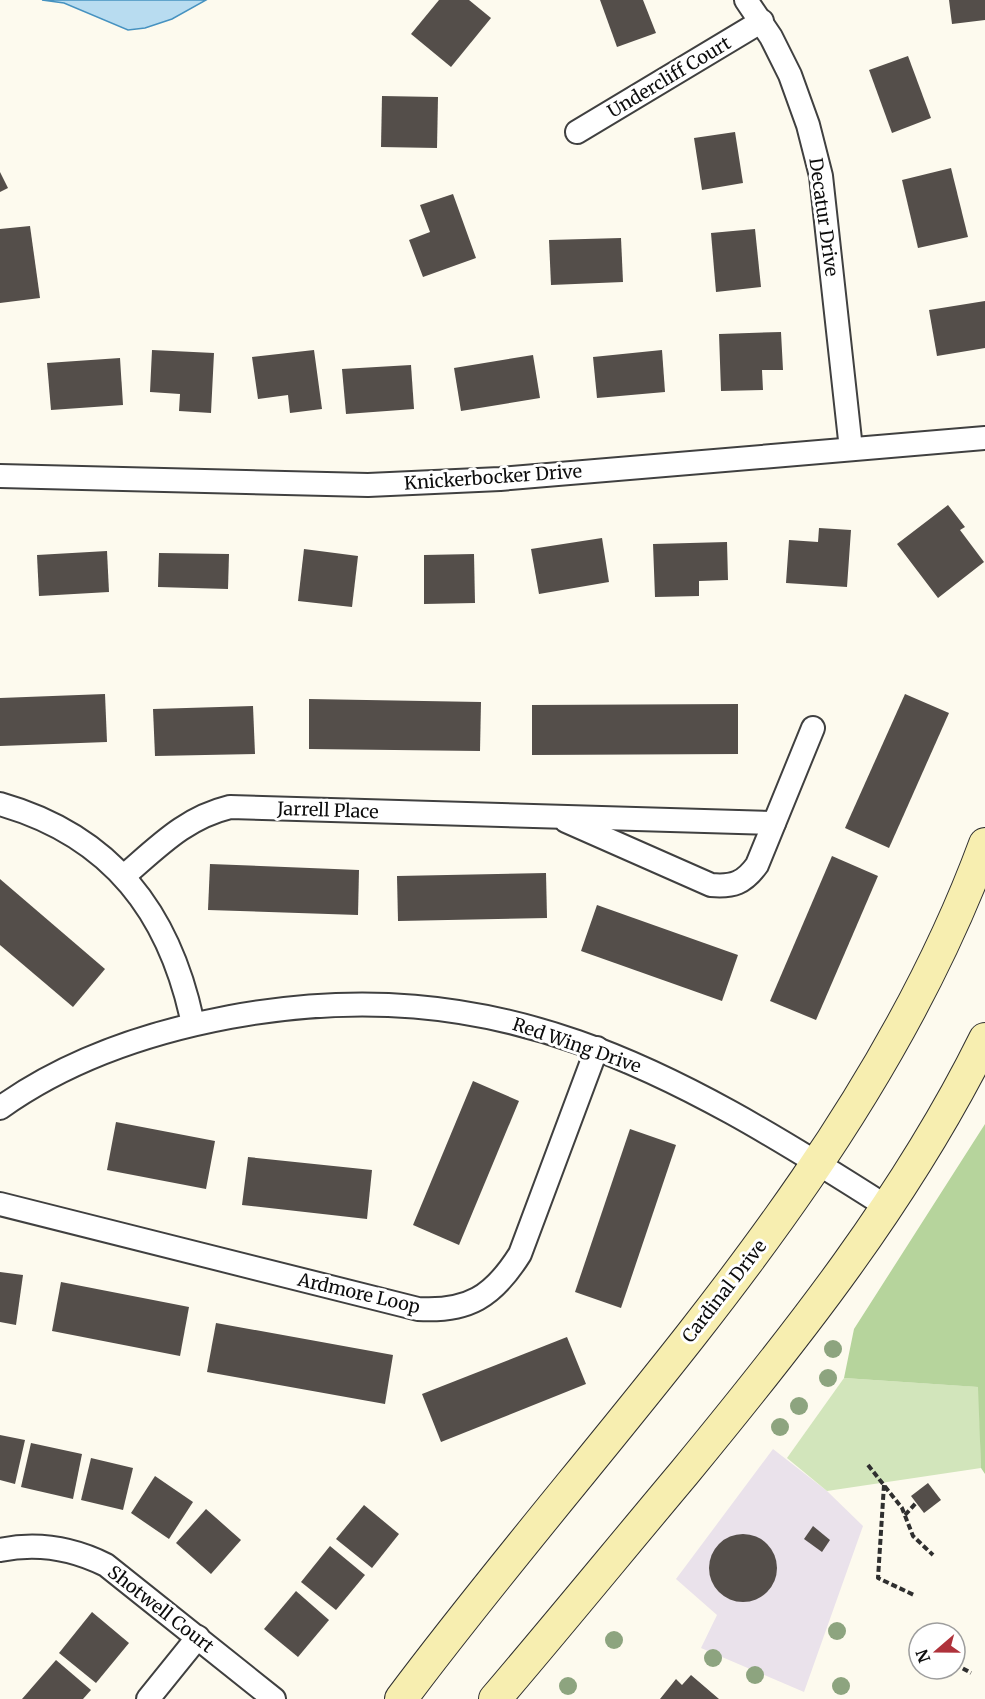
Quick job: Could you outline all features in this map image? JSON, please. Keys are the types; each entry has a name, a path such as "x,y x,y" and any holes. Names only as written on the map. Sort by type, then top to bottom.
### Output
{"main road":[{"name":"Cardinal Drive","path":"401,1699 474,1602 746,1266 819,1163 895,1039 937,958 985,844"},
{"path":"495,1699 738,1407 832,1285 887,1207 966,1077 985,1039"}],"street":[{"name":"Decatur Drive","path":"746,0 762,21 790,75 808,125 821,176 851,449"},
{"name":"Undercliff Court","path":"578,132 762,21"},
{"name":"Knickerbocker Drive","path":"0,476 368,485 500,479 985,438"},
{"name":"Jarrell Place","path":"554,816 711,885 726,886 748,877 757,865 813,728"},
{"path":"0,804 28,812 64,829 91,846 124,876 151,910 171,951 187,997 193,1024"},
{"name":"Jarrell Place","path":"124,876 184,824 206,813 230,807 774,823"},
{"name":"Red Wing Drive","path":"0,1108 60,1073 117,1047 193,1024 285,1008 338,1003 401,1004 465,1011 527,1024 597,1047 675,1081 749,1120 887,1207"},
{"name":"Ardmore Loop","path":"0,1204 418,1309 442,1310 465,1305 487,1294 505,1279 520,1254 597,1047"},
{"name":"Shotwell Court","path":"0,1550 39,1546 62,1548 83,1554 130,1583 274,1699"},
{"path":"148,1699 198,1637"}],"path":[{"path":"868,1465 904,1515 913,1536 933,1555"},
{"path":"884,1485 878,1578 914,1595"},
{"path":"904,1515 916,1503"},
{"path":"967,1670 972,1673"}],"shaded area":[{"path":"773,1449 827,1491 863,1526 804,1692 701,1648 717,1615 676,1579"}],"green space":[{"path":"985,1124 985,1474 981,1468 978,1387 844,1378 854,1329"},
{"path":"844,1378 979,1387 981,1468 827,1491 787,1458"}],"water":[{"path":"42,0 206,0 172,19 145,28 128,30 64,3"}],"building":[{"path":"439,0 469,0 491,18 451,67 411,34"},
{"path":"600,0 643,0 656,33 617,47"},
{"path":"949,0 985,0 985,20 952,24"},
{"path":"908,56 931,118 892,133 869,70"},
{"path":"382,96 438,97 437,148 381,147"},
{"path":"735,132 743,183 702,190 694,138"},
{"path":"951,168 968,237 918,248 902,180"},
{"path":"0,172 8,188 0,192"},
{"path":"453,194 476,258 423,277 409,240 430,232 420,205"},
{"path":"30,226 40,298 0,303 0,229"},
{"path":"755,229 761,287 716,292 711,233"},
{"path":"621,238 623,282 551,285 549,240"},
{"path":"985,301 985,348 937,356 929,310"},
{"path":"781,332 783,370 762,370 763,390 721,391 719,334"},
{"path":"152,350 214,353 211,413 179,411 180,394 150,392"},
{"path":"314,350 322,409 290,413 288,395 258,399 252,357"},
{"path":"662,350 665,392 597,398 593,357"},
{"path":"533,355 540,398 461,411 454,368"},
{"path":"120,358 123,405 51,410 47,363"},
{"path":"411,365 414,409 346,414 342,369"},
{"path":"948,505 965,527 960,530 984,562 938,598 897,544"},
{"path":"819,528 851,530 847,587 786,583 789,540 818,542"},
{"path":"602,538 609,582 539,594 531,549"},
{"path":"727,542 728,580 699,581 699,596 655,597 653,544"},
{"path":"304,549 358,556 352,607 298,601"},
{"path":"107,551 109,592 39,596 37,555"},
{"path":"159,553 229,554 228,589 158,587"},
{"path":"474,554 475,603 424,604 424,555"},
{"path":"105,694 107,742 0,746 0,698"},
{"path":"905,694 949,713 889,848 845,828"},
{"path":"309,699 481,702 480,751 309,749"},
{"path":"738,704 738,754 532,755 532,705"},
{"path":"253,706 255,754 155,756 153,709"},
{"path":"832,856 878,876 816,1020 770,1001"},
{"path":"210,864 359,870 358,915 208,910"},
{"path":"546,873 547,918 398,921 397,876"},
{"path":"0,879 105,969 73,1007 0,945"},
{"path":"597,905 738,955 722,1001 581,951"},
{"path":"473,1081 519,1101 459,1245 413,1225"},
{"path":"116,1122 215,1141 206,1189 107,1170"},
{"path":"630,1129 676,1145 621,1308 575,1292"},
{"path":"248,1157 372,1170 367,1219 242,1205"},
{"path":"0,1272 23,1275 16,1325 0,1322"},
{"path":"61,1282 189,1307 180,1356 52,1331"},
{"path":"216,1323 393,1355 385,1404 207,1372"},
{"path":"567,1337 586,1384 441,1442 422,1394"},
{"path":"0,1435 25,1440 15,1484 0,1480"},
{"path":"31,1443 82,1454 73,1499 21,1487"},
{"path":"91,1458 133,1468 123,1510 81,1500"},
{"path":"155,1476 193,1502 169,1539 131,1513"},
{"path":"928,1483 941,1500 924,1513 911,1496"},
{"path":"364,1505 399,1534 372,1568 336,1539"},
{"path":"206,1509 241,1540 211,1574 176,1543"},
{"path":"813,1526 830,1540 822,1552 804,1539"},
{"path":"743,1534 756,1537 767,1544 774,1555 777,1568 774,1581 767,1592 756,1599 743,1602 730,1599 719,1592 712,1581 709,1568 712,1555 719,1544 730,1537"},
{"path":"330,1546 365,1575 336,1610 301,1582"},
{"path":"296,1591 329,1620 298,1657 264,1629"},
{"path":"92,1612 129,1643 96,1683 59,1653"},
{"path":"56,1660 91,1690 83,1699 22,1699"},
{"path":"691,1675 719,1699 660,1699 676,1679 682,1685"}]}
